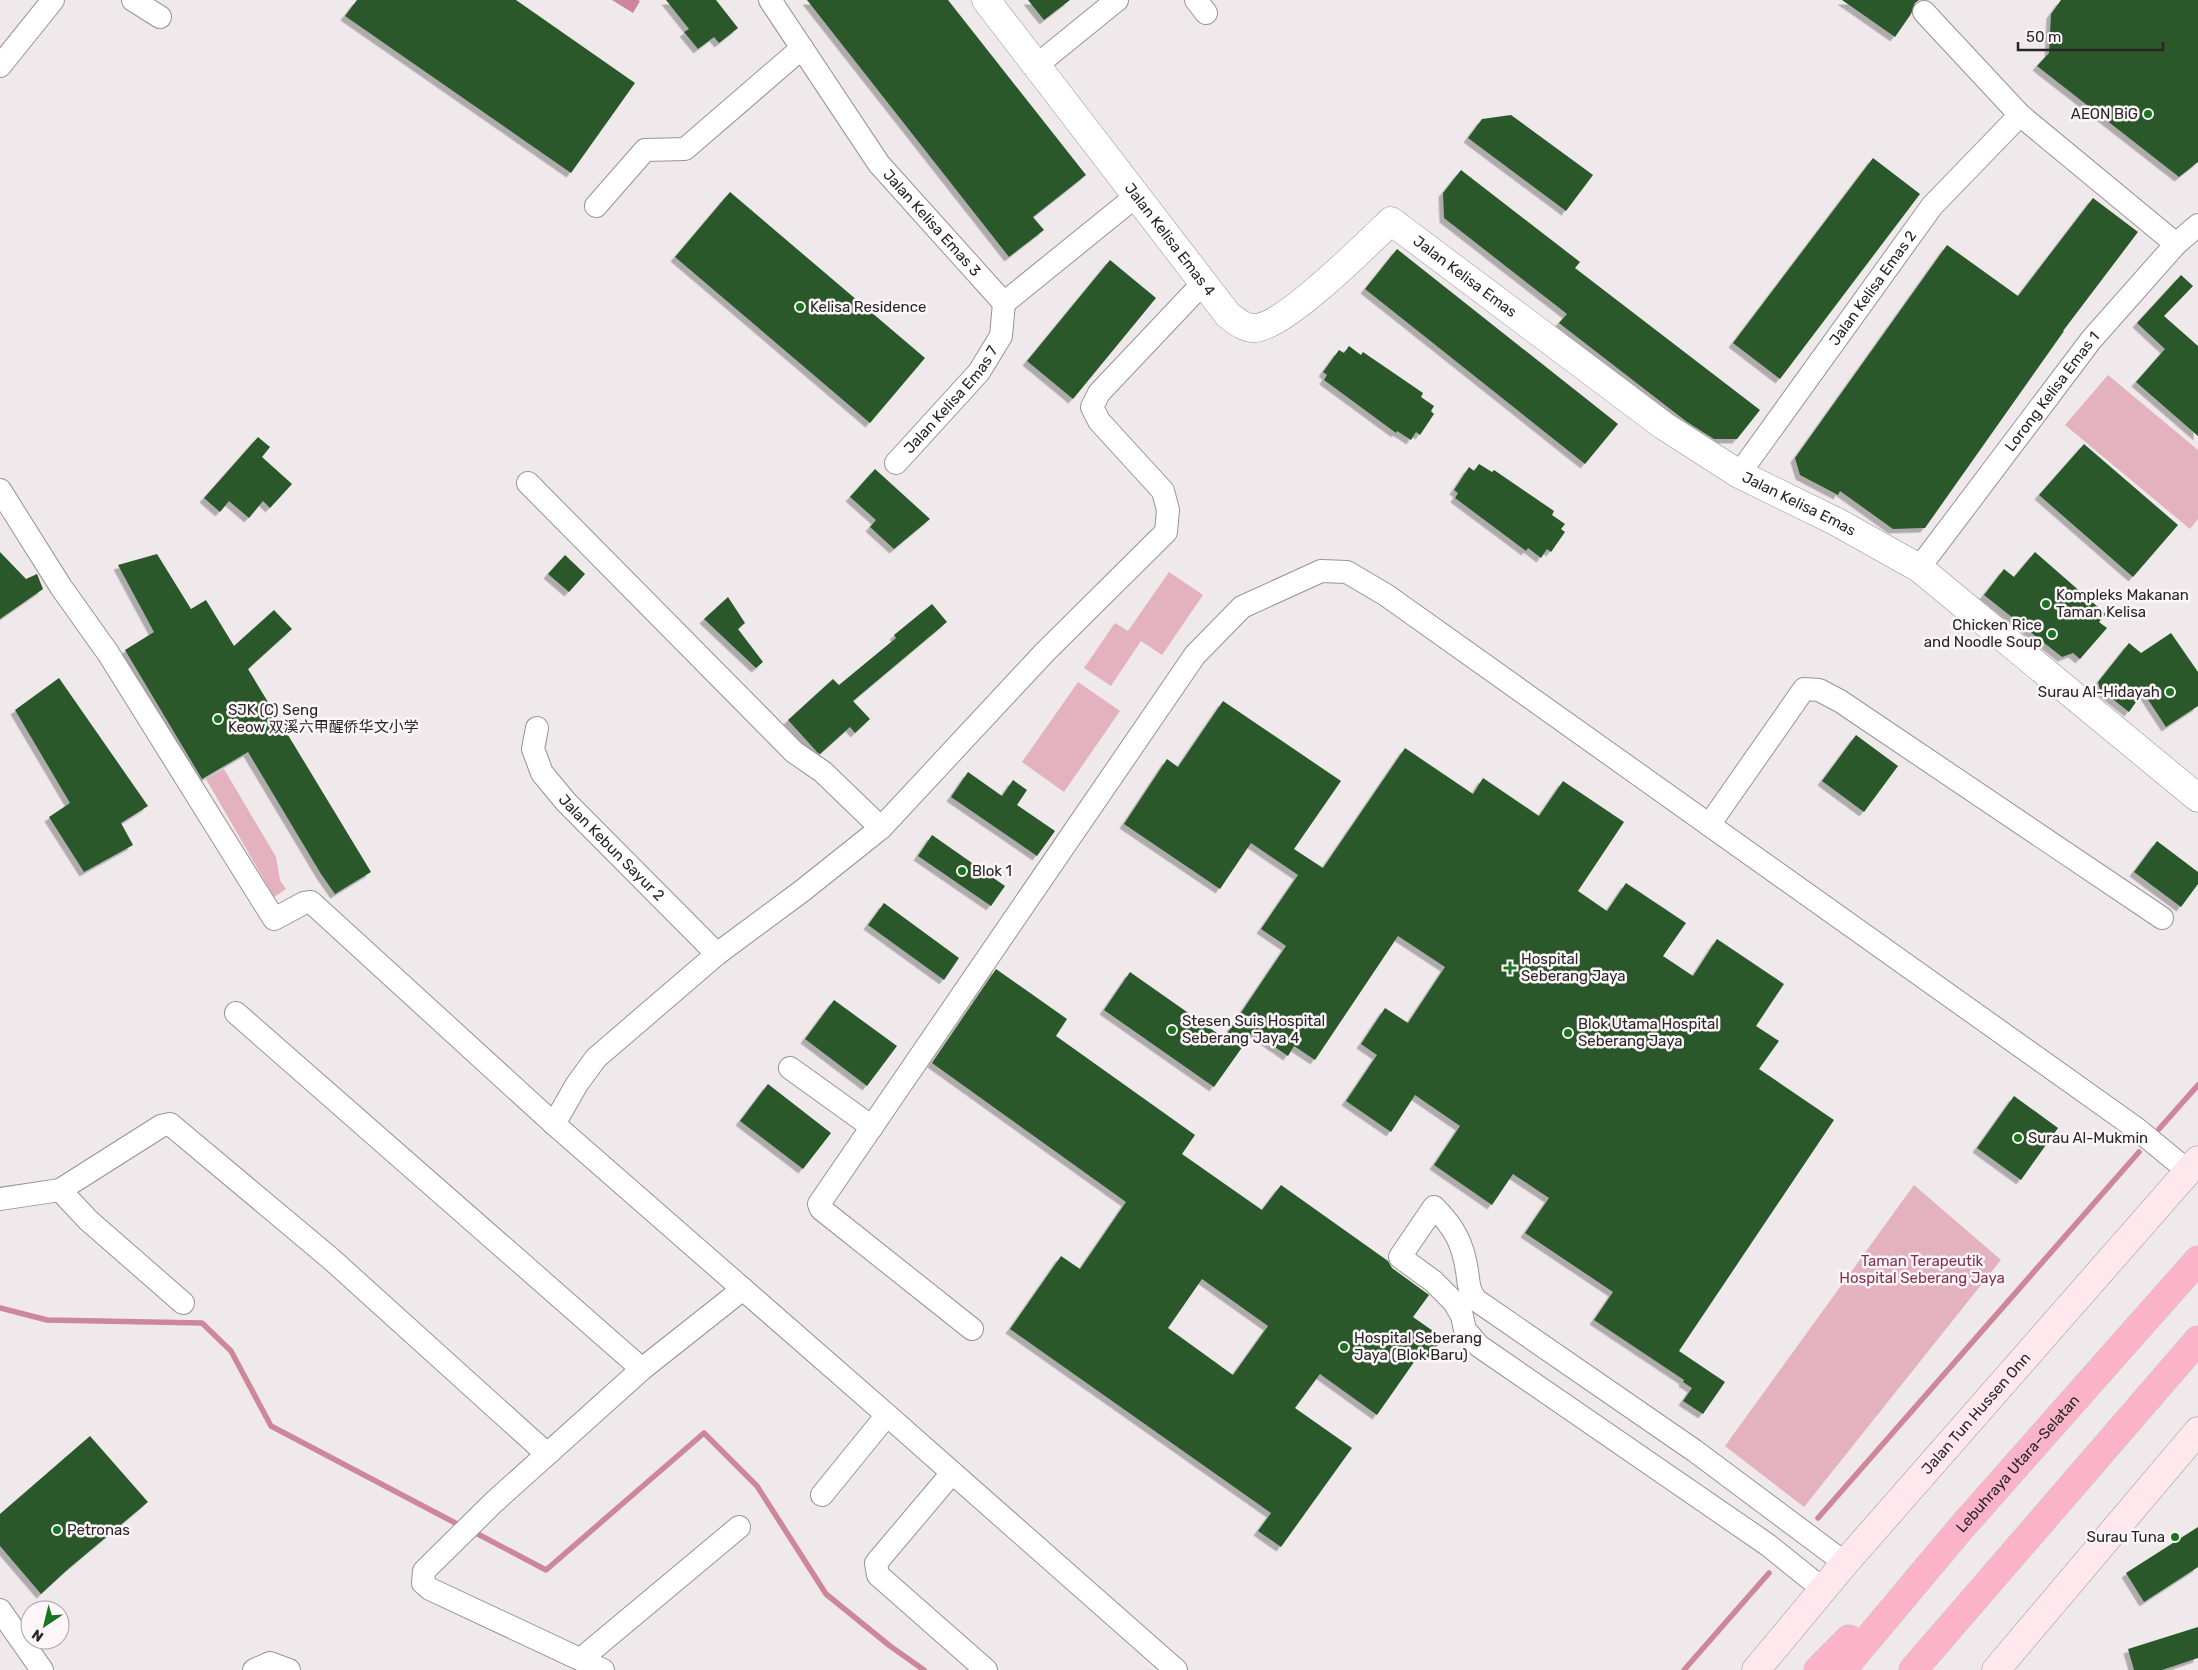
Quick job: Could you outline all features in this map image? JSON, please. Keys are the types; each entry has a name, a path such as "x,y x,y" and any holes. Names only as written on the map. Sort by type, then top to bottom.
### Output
{"highway":[{"name":"Lebuhraya Utara–Selatan","path":"1842,1670 1962,1528 2198,1260"},
{"path":"1913,1670 2198,1340"},
{"path":"1818,1670 1962,1528"}],"main road":[{"name":"Jalan Tun Hussen Onn","path":"1756,1670 1845,1563 2193,1166"},
{"path":"1996,1670 2198,1431"}],"street":[{"path":"0,66 53,0"},
{"path":"133,0 160,17"},
{"name":"Jalan Kelisa Emas 3","path":"770,0 878,164 1004,303"},
{"name":"Jalan Kelisa Emas 4","path":"986,0 1135,197 1204,282 1228,315 1240,324 1253,328 1268,326 1334,275 1391,221"},
{"path":"1037,65 1117,0"},
{"path":"1924,12 2020,115 2176,244"},
{"path":"596,206 645,150 685,149 802,48"},
{"name":"Jalan Kelisa Emas 2","path":"1739,474 1932,206 2020,115"},
{"path":"1004,303 1135,197"},
{"name":"Jalan Kelisa Emas","path":"1391,221 1664,426 1739,474 1837,522 1919,568 2198,798"},
{"name":"Lorong Kelisa Emas 1","path":"1919,568 2091,340 2176,244 2198,224"},
{"path":"554,1124 577,1084 596,1058 717,954 802,891 881,828 1045,652 1166,532 1168,510 1163,491 1099,421 1092,407 1099,393 1204,282"},
{"name":"Jalan Kelisa Emas 7","path":"896,463 979,372 1001,336 1004,303"},
{"path":"528,483 794,752 823,772 881,828"},
{"path":"0,490 61,587 108,653 274,919 304,903 311,902 554,1124 1176,1670"},
{"path":"972,1329 818,1204 1195,655 1242,607 1321,571 1347,572 1386,595 2138,1129 2193,1166"},
{"path":"1709,824 1804,689 1818,690 1840,701 2162,918"},
{"name":"Jalan Kebun Sayur 2","path":"537,728 533,750 542,773 566,802 717,954"},
{"path":"236,1013 642,1369"},
{"path":"790,1068 872,1127"},
{"path":"0,1200 60,1190 161,1126 170,1124 330,1258 547,1454"},
{"path":"60,1190 88,1220 183,1303"},
{"path":"1824,1590 1768,1545 1480,1346 1465,1330 1462,1316 1454,1302 1433,1281 1400,1257 1434,1207 1450,1223 1462,1246 1470,1292 1476,1300 1695,1451 1845,1563"},
{"path":"603,1670 430,1589 424,1583 424,1572 494,1502 642,1369 744,1289"},
{"path":"1549,1393 1570,1364"},
{"path":"822,1495 887,1415"},
{"path":"1675,1480 1695,1451"},
{"path":"952,1473 876,1563 878,1575 986,1670"},
{"path":"581,1659 739,1527"},
{"path":"0,1610 42,1670"}],"green space":[{"path":"2108,375 2198,450 2198,519 2190,529 2065,425"},
{"path":"1169,572 1203,595 1162,655 1141,641 1111,686 1084,668 1115,623 1128,631"},
{"path":"1078,682 1120,711 1064,792 1022,762"},
{"path":"224,769 276,857 280,880 286,889 274,897 206,779"},
{"name":"Taman Terapeutik Hospital Seberang Jaya","path":"1914,1185 2001,1260 1804,1507 1725,1446"}],"shaded area":[{"path":"612,0 638,0 640,1 633,13"}],"building":[{"path":"357,0 516,0 635,83 571,173 345,16"},
{"path":"666,0 716,0 738,28 719,43 714,37 698,49 684,32 689,29"},
{"path":"807,0 948,0 1086,175 1033,217 1044,230 1009,257"},
{"path":"1028,0 1070,0 1044,20"},
{"path":"1842,0 1919,0 1915,3 1911,14 1895,37"},
{"name":"AEON BiG","path":"2061,0 2198,0 2198,162 2179,177 2037,66 2049,53 2051,14"},
{"path":"1511,115 1593,175 1566,211 1468,138 1482,119"},
{"path":"1873,158 1920,194 1780,379 1733,343"},
{"path":"1461,170 1580,262 1575,268 1760,410 1737,439 1714,439 1687,422 1559,323 1567,314 1444,218 1443,193"},
{"name":"Kelisa Residence","path":"730,192 925,358 870,423 675,257"},
{"path":"2093,198 2138,232 2063,331 1925,528 1893,529 1840,491 1838,495 1800,475 1795,458 1947,245 2018,296"},
{"path":"1397,249 1618,424 1585,464 1365,289"},
{"path":"1110,260 1156,298 1073,399 1027,361"},
{"path":"2181,275 2193,286 2164,316 2198,346 2198,436 2136,382 2165,349 2137,323"},
{"path":"1349,346 1361,355 1363,352 1423,393 1421,397 1434,406 1431,411 1434,414 1420,435 1416,432 1411,440 1397,431 1396,433 1324,380 1327,375 1323,372 1339,350 1344,353"},
{"path":"258,437 270,447 262,457 292,484 270,508 263,501 249,518 229,501 220,512 204,498"},
{"path":"2084,444 2178,525 2133,577 2039,495"},
{"path":"1479,464 1492,472 1494,470 1554,511 1552,515 1565,524 1561,529 1565,532 1551,552 1547,549 1541,558 1528,548 1526,551 1455,498 1458,493 1454,490 1469,467 1474,471"},
{"path":"875,469 930,519 894,549 870,527 876,520 850,497"},
{"path":"0,552 26,579 37,574 43,589 0,619"},
{"name":"Kompleks Makanan Taman Kelisa","path":"2035,552 2106,614 2099,622 2107,628 2080,659 2073,653 2062,657 1984,595 2004,569 2014,577"},
{"name":"SJK (C) Seng Keow 双溪六甲醒侨华文小学","path":"157,554 191,609 206,600 234,646 274,610 292,629 248,669 371,872 335,894 248,752 202,779 125,650 154,632 118,565"},
{"path":"565,555 585,574 569,592 548,574"},
{"path":"728,597 745,623 738,629 763,662 756,668 704,619"},
{"path":"932,604 947,622 853,701 870,719 855,733 850,727 820,754 817,752 788,720 833,679 839,685 896,638 894,635"},
{"name":"Surau Al-Hidayah","path":"2171,633 2198,672 2198,706 2166,727 2143,692 2129,712 2100,689 2098,682 2129,643 2141,653"},
{"path":"59,678 148,806 121,823 133,845 84,872 49,817 70,803 15,710"},
{"name":"Blok Utama Hospital Seberang Jaya","path":"1223,701 1341,781 1294,849 1323,868 1405,748 1473,794 1483,778 1539,816 1563,781 1624,822 1578,891 1607,911 1626,883 1686,923 1663,956 1693,976 1717,939 1784,984 1756,1026 1779,1041 1759,1069 1834,1120 1679,1351 1725,1382 1703,1414 1683,1401 1692,1388 1683,1382 1684,1380 1594,1320 1613,1292 1525,1233 1549,1198 1513,1174 1492,1205 1434,1165 1460,1126 1415,1095 1391,1132 1346,1101 1377,1055 1361,1044 1385,1008 1408,1023 1445,967 1398,936 1315,1060 1294,1046 1288,1056 1253,1032 1214,1087 1104,1010 1130,972 1224,1038 1286,946 1261,929 1298,875 1251,843 1220,889 1124,824 1167,759 1178,767"},
{"path":"1856,735 1898,766 1864,812 1822,781"},
{"path":"968,772 1002,796 1013,780 1027,790 1017,805 1055,831 1037,856 951,797"},
{"name":"Blok 1","path":"932,835 1005,886 991,906 918,856"},
{"path":"2157,841 2198,872 2198,884 2181,907 2134,872"},
{"path":"884,903 959,958 944,980 868,925"},
{"name":"Hospital Seberang Jaya (Blok Baru)","path":"996,969 1067,1019 1056,1036 1195,1135 1182,1154 1262,1210 1281,1185 1388,1261 1392,1268 1429,1295 1413,1317 1443,1338 1428,1358 1421,1352 1377,1415 1320,1374 1295,1408 1352,1448 1281,1547 1258,1531 1271,1513 1010,1329 1061,1256 1080,1269 1126,1202 932,1063","holes":["1202,1279 1268,1326 1233,1375 1168,1328"]},
{"path":"834,1000 897,1046 867,1086 805,1039"},
{"path":"768,1084 831,1133 803,1169 740,1121"},
{"name":"Surau Al-Mukmin","path":"2014,1096 2058,1128 2021,1180 1977,1148"},
{"name":"Petronas","path":"90,1436 148,1502 41,1594 0,1546 0,1514"},
{"path":"2198,1527 2198,1567 2144,1602 2126,1573"},
{"path":"2198,1627 2198,1658 2162,1670 2134,1670 2128,1649"}],"waterway":[{"path":"2159,1129 2198,1085"},
{"path":"1818,1518 2139,1152"},
{"path":"0,1308 47,1320 202,1323 231,1351 271,1426 461,1526"},
{"path":"474,1532 546,1570 704,1433 757,1486 826,1594 890,1646 924,1670"},
{"path":"1684,1670 1769,1573"}],"place":[{"name":"AEON BiG","path":"2148,114"},
{"name":"Kelisa Residence","path":"800,307"},
{"name":"Kompleks Makanan Taman Kelisa","path":"2046,604"},
{"name":"Chicken Rice and Noodle Soup","path":"2052,634"},
{"name":"Surau Al-Hidayah","path":"2170,692"},
{"name":"SJK (C) Seng Keow 双溪六甲醒侨华文小学","path":"218,719"},
{"name":"Blok 1","path":"962,871"},
{"name":"Hospital Seberang Jaya","path":"1510,968"},
{"name":"Stesen Suis Hospital Seberang Jaya 4","path":"1172,1030"},
{"name":"Blok Utama Hospital Seberang Jaya","path":"1568,1033"},
{"name":"Surau Al-Mukmin","path":"2018,1138"},
{"name":"Hospital Seberang Jaya (Blok Baru)","path":"1344,1347"},
{"name":"Petronas","path":"57,1530"},
{"name":"Surau Tuna","path":"2175,1537"}]}
